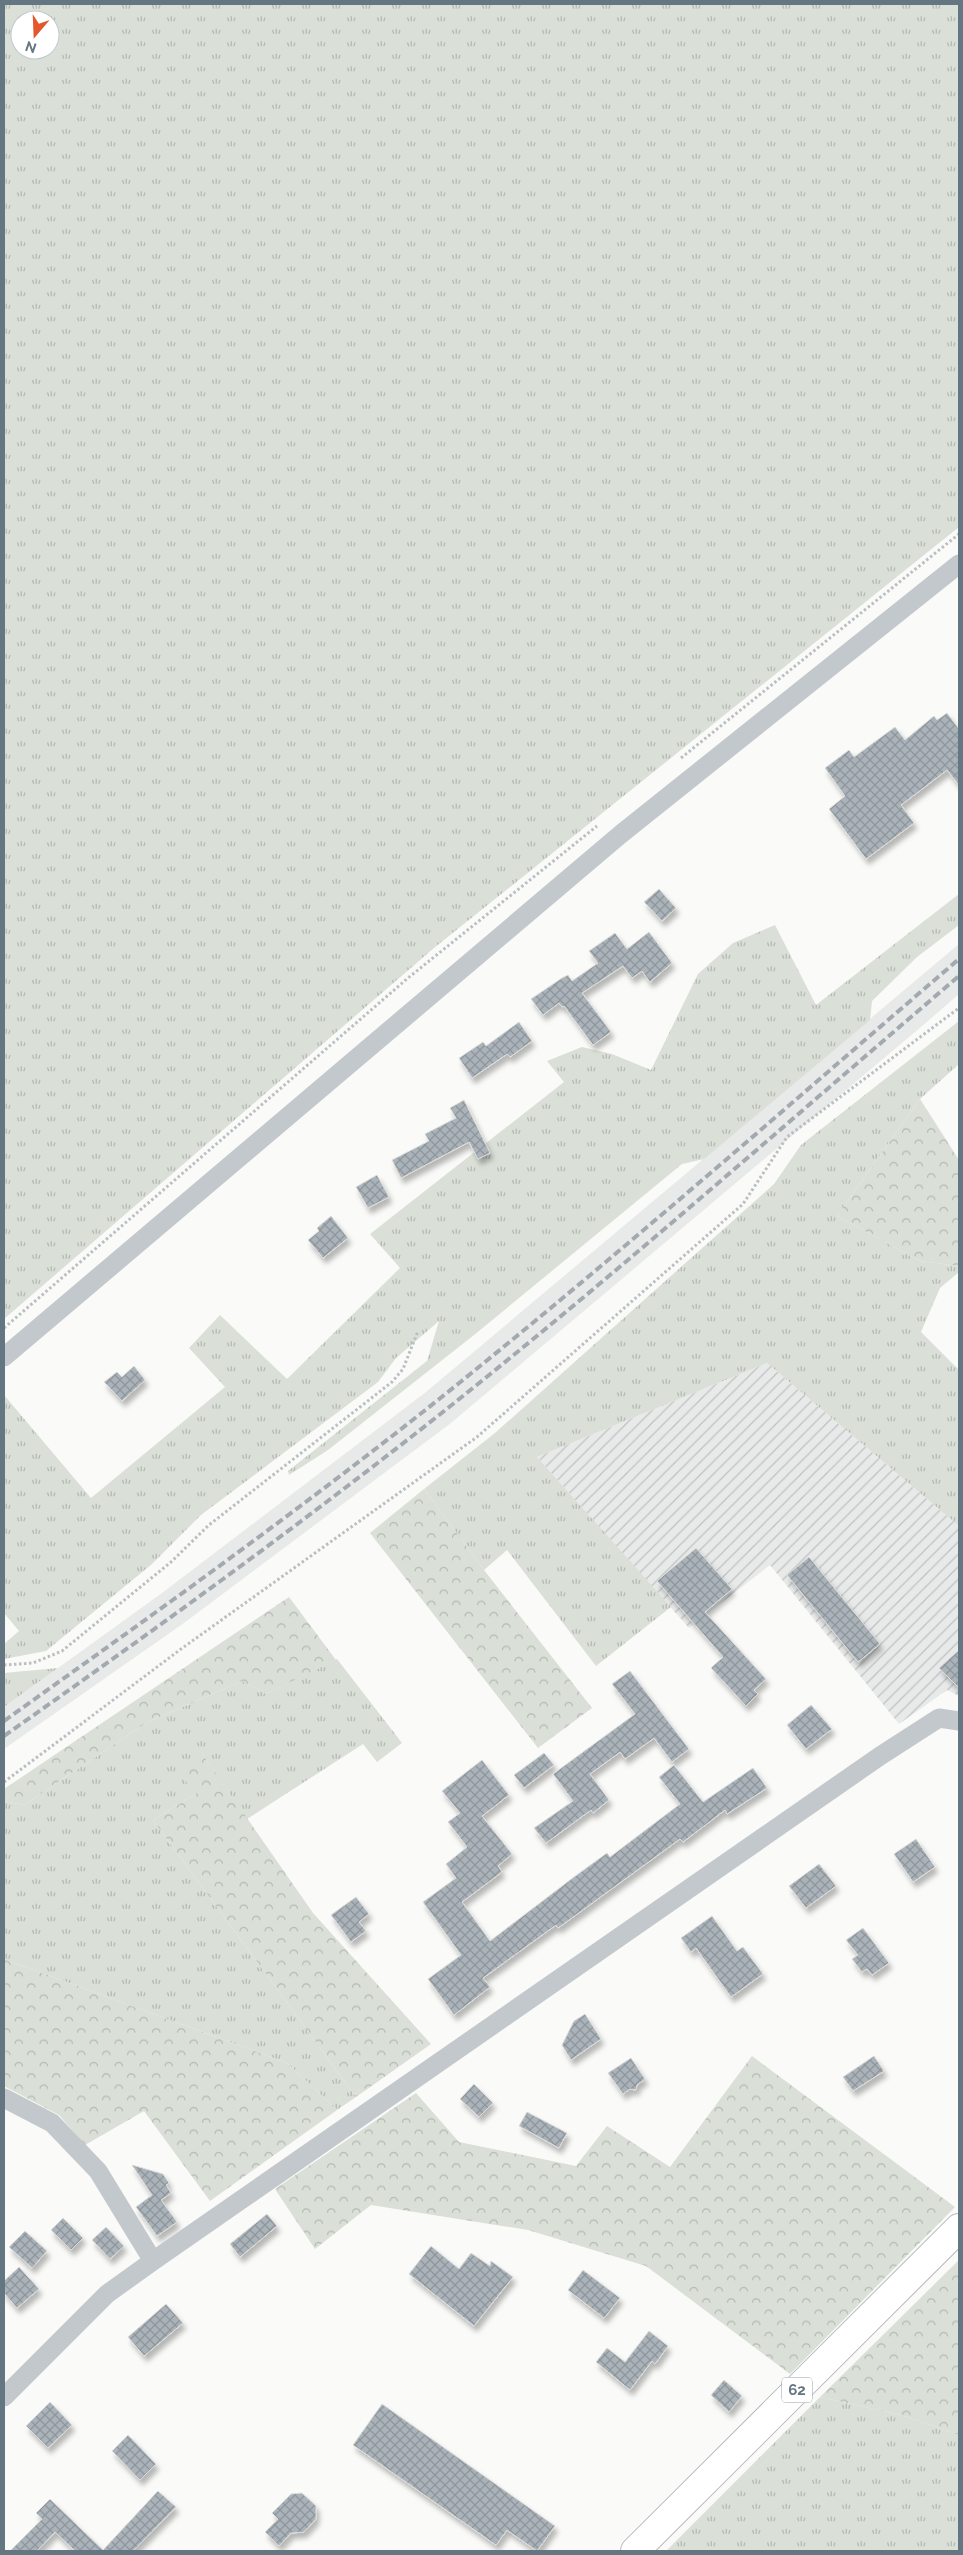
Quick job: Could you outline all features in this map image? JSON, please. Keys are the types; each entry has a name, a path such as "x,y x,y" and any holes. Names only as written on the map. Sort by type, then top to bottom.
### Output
{"main road":[{"name":"62","path":"634,2551 959,2228"}],"street":[{"path":"4,1357 621,834 959,564"},
{"path":"4,2396 107,2294 153,2261 880,1756 939,1718 959,1721"},
{"path":"4,2098 52,2123 98,2171 153,2261"}],"path":[{"path":"4,1782 181,1649 477,1437 743,1204 787,1137 959,1008"},
{"path":"4,1665 33,1663 62,1651 171,1562 209,1525 392,1382 403,1369 418,1331"}],"shaded area":[{"path":"959,944 959,994 928,1021 451,1423 184,1623 4,1749 4,1707 162,1593 426,1392"},
{"path":"767,1363 959,1526 959,1696 947,1690 899,1724 770,1565 689,1628 537,1457"}],"green space":[{"path":"4,4 959,4 959,527 434,948 4,1319"},
{"path":"959,894 959,925 917,957 872,1001 870,1020 704,1159 682,1164 474,1335 328,1450 289,1475 288,1471 427,1361 439,1321 396,1358 378,1382 201,1515 152,1564 46,1651 4,1659 4,1644 19,1631 4,1613 4,1395 91,1498 225,1387 189,1348 220,1315 287,1379 400,1268 370,1234 564,1082 547,1061 582,1047 612,1054 651,1070 698,974 733,943 775,925 816,1005"},
{"path":"959,1021 959,1064 920,1099 837,1216 920,1261 959,1266 959,1272 940,1288 921,1332 959,1370 959,1526 767,1363 537,1457 671,1607 596,1666 507,1550 484,1570 424,1489 495,1433 774,1184 801,1145"},
{"path":"920,1099 959,1160 959,1266 920,1261 837,1216"},
{"path":"424,1489 484,1570 592,1708 538,1748 370,1533"},
{"path":"289,1597 336,1660 266,1694 242,1681 146,1723 24,1805 4,1801 4,1789"},
{"path":"337,1659 402,1743 377,1762 363,1744 247,1819 201,1752 197,1793 153,1820 356,2097 337,2110 287,2063 4,1959 4,1801 24,1805 146,1723 242,1681 266,1694"},
{"path":"58,1668 4,1707 4,1673"},
{"path":"201,1752 313,1913 431,2044 356,2097 153,1820 197,1793 176,1771"},
{"path":"4,1959 287,2063 337,2110 210,2201 144,2111 85,2145 59,2115 4,2086"},
{"path":"752,2056 955,2207 790,2374 646,2266 528,2230 371,2205 315,2249 275,2189 416,2093 459,2142 576,2166 607,2126 670,2167"},
{"path":"959,2260 959,2435 901,2415 820,2397"},
{"path":"820,2397 901,2415 959,2435 959,2551 666,2551"}],"building":[{"path":"947,713 959,729 959,785 947,770 901,805 914,823 866,859 829,809 845,796 825,768 849,750 854,757 895,727 905,740 934,716 937,720"},
{"path":"659,889 676,908 662,921 644,902"},
{"path":"649,932 672,963 650,982 642,971 632,978 623,966 582,993 611,1032 593,1045 564,1006 562,1007 559,1003 543,1015 531,999 562,978 568,975 572,981 598,963 589,951 615,933 627,949"},
{"path":"519,1022 532,1041 510,1057 507,1054 472,1078 459,1058 483,1042 486,1046"},
{"path":"464,1100 490,1153 478,1159 469,1142 401,1178 392,1160 429,1141 425,1134 456,1118 450,1108"},
{"path":"377,1175 389,1197 368,1208 356,1187"},
{"path":"331,1216 348,1238 323,1258 308,1240 319,1231 317,1228"},
{"path":"134,1366 145,1380 122,1401 104,1382 117,1372 122,1377"},
{"path":"696,1548 732,1589 705,1612 766,1679 754,1690 758,1694 746,1706 711,1668 723,1657 657,1581"},
{"path":"809,1557 880,1644 858,1662 787,1575"},
{"path":"959,1650 959,1688 939,1668"},
{"path":"630,1671 689,1749 672,1762 654,1738 625,1759 620,1752 590,1774 609,1800 593,1813 591,1810 546,1843 534,1828 573,1801 553,1774 635,1714 612,1684"},
{"path":"811,1705 832,1729 806,1749 787,1725"},
{"path":"544,1753 554,1765 524,1788 514,1775"},
{"path":"482,1760 509,1795 482,1816 512,1854 498,1866 502,1872 462,1902 490,1941 607,1853 610,1857 680,1804 659,1777 674,1765 703,1802 753,1768 767,1788 727,1814 725,1810 683,1842 680,1839 558,1928 556,1925 483,1978 490,1987 454,2015 428,1979 461,1955 423,1902 456,1878 446,1864 467,1847 448,1822 460,1813 442,1791"},
{"path":"916,1839 935,1867 913,1882 894,1854"},
{"path":"819,1864 836,1886 806,1908 789,1886"},
{"path":"356,1897 369,1914 359,1922 366,1931 351,1942 331,1915"},
{"path":"712,1916 737,1951 743,1947 763,1974 731,1997 696,1948 691,1952 681,1938"},
{"path":"863,1928 889,1963 872,1975 867,1969 862,1972 852,1959 858,1955 846,1940"},
{"path":"585,2014 601,2039 571,2060 562,2045 574,2021"},
{"path":"874,2056 884,2071 853,2091 843,2077"},
{"path":"631,2058 645,2079 637,2085 636,2090 630,2089 623,2094 608,2073"},
{"path":"474,2084 493,2103 479,2117 460,2099"},
{"path":"527,2112 567,2133 559,2148 519,2126"},
{"path":"132,2165 163,2174 169,2183 166,2185 171,2193 161,2200 177,2222 157,2236 136,2207 152,2195"},
{"path":"267,2214 277,2226 240,2257 230,2244"},
{"path":"63,2218 83,2238 71,2250 51,2230"},
{"path":"106,2227 124,2246 110,2259 92,2240"},
{"path":"25,2231 47,2251 32,2268 9,2247"},
{"path":"431,2246 459,2269 471,2253 490,2266 491,2261 513,2277 474,2326 409,2274"},
{"path":"19,2267 39,2289 17,2308 4,2293 4,2281"},
{"path":"583,2270 620,2298 604,2318 568,2290"},
{"path":"166,2304 183,2323 144,2356 128,2337"},
{"path":"649,2331 668,2346 655,2364 652,2361 630,2390 596,2362 607,2348 625,2362"},
{"path":"724,2380 742,2396 729,2412 711,2395"},
{"path":"50,2402 72,2425 48,2448 26,2426"},
{"path":"382,2404 555,2526 537,2551 507,2530 496,2545 353,2445"},
{"path":"128,2435 156,2464 140,2480 112,2451"},
{"path":"158,2491 176,2507 133,2551 75,2551 55,2532 37,2551 10,2551 42,2519 36,2513 50,2499 103,2550"},
{"path":"302,2493 316,2506 316,2519 304,2532 291,2533 279,2546 265,2532 278,2519 272,2513 291,2494"}],"railway":[{"path":"4,1721 284,1518 448,1392 642,1232 959,959"},
{"path":"4,1736 231,1573 343,1490 453,1404 645,1246 959,976"}]}
